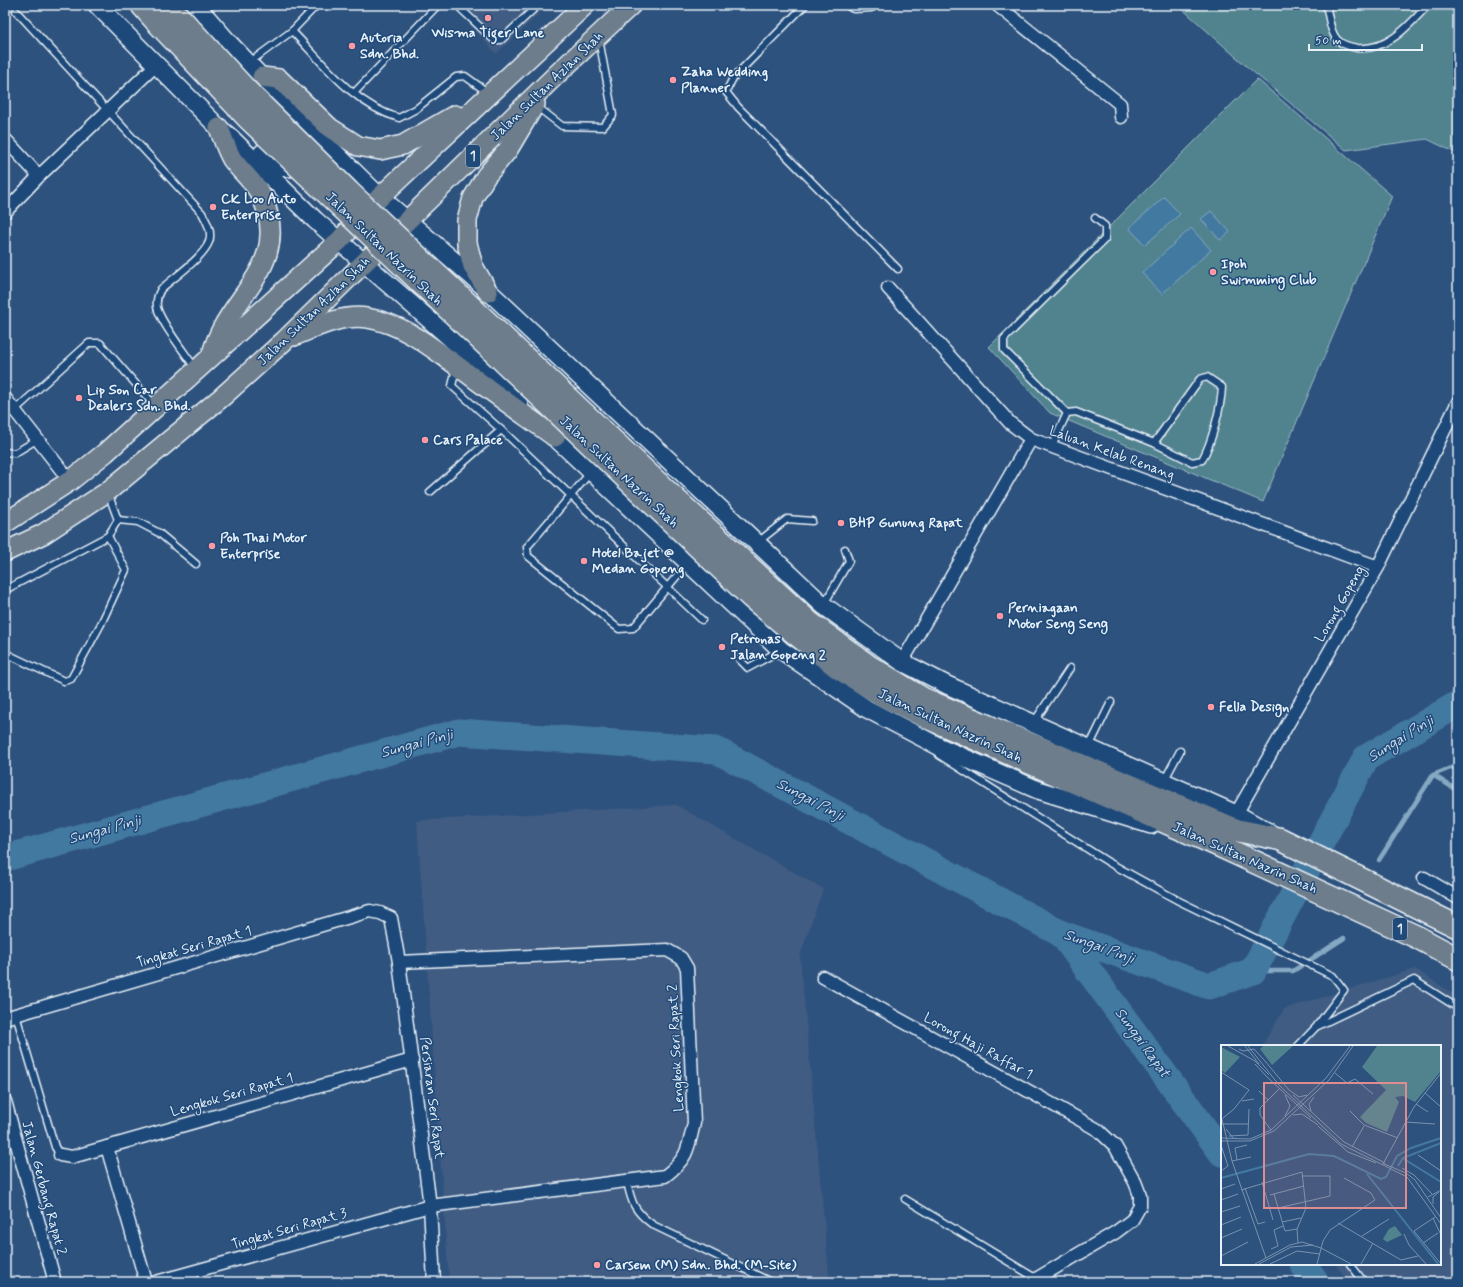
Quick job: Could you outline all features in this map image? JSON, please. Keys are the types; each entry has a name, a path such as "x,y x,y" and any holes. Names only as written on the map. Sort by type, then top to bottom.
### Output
{"highway":[{"name":"Jalan Sultan Nazrin Shah","path":"155,10 248,118 751,597 923,699 1236,830 1280,839 1458,927"},
{"name":"Jalan Sultan Nazrin Shah","path":"803,629 840,669 882,695 924,716 1220,846 1417,937 1458,959"}],"main road":[{"path":"138,5 155,10"},
{"path":"5,522 70,481 105,453 339,241 380,197 585,5"},
{"name":"Jalan Sultan Azlan Shah","path":"5,552 43,534 107,492 222,397 284,341 407,221 537,98 631,5"},
{"path":"262,77 279,79 330,128 358,146 380,150 403,145 422,135 458,113 506,78"},
{"path":"486,289 473,266 467,243 467,220 473,198 486,176 507,151 537,98"},
{"path":"212,355 216,339 224,323 267,259 271,237 269,216 262,195 232,158 225,132"},
{"path":"284,341 317,327 342,319 366,317 389,323 407,331 555,438"}],"street":[{"path":"97,5 156,65 315,220 339,241"},
{"path":"196,5 230,44 310,128 380,197"},
{"path":"852,5 871,5"},
{"path":"997,5 1120,104 1121,117"},
{"path":"225,132 241,134 278,167 296,168 312,155 310,141 238,66 230,44"},
{"path":"5,212 39,176 156,65"},
{"path":"5,139 39,176"},
{"name":"1","path":"380,197 486,289 823,605 902,662 947,685 1236,814 1280,839"},
{"name":"1","path":"339,241 448,336 781,650 867,709 940,747 1038,790 1220,846"},
{"name":"Laluan Kelab Renang","path":"888,288 1010,423 1031,439 1378,567"},
{"path":"448,336 440,308 456,289 486,289"},
{"path":"5,398 70,481"},
{"name":"Lorong Gopeng","path":"1236,814 1378,567 1457,406"},
{"path":"902,662 1031,439"},
{"path":"1424,878 1458,898"},
{"name":"Tingkat Seri Rapat 1","path":"11,1016 370,911 380,912 391,918"},
{"name":"Persiaran Seri Rapat","path":"391,918 399,962 430,1206 434,1282"},
{"name":"Lengkok Seri Rapat 2","path":"399,962 667,950 681,958 687,968 694,1123 689,1146 680,1165 665,1176 430,1206"},
{"name":"Lorong Haji Raffar 1","path":"823,977 1098,1130 1115,1146 1135,1182 1140,1195 1140,1206 1132,1220 1116,1232 1034,1280"},
{"name":"Lengkok Seri Rapat 1","path":"60,1155 72,1157 383,1067 412,1060"},
{"name":"Jalan Gerbang Rapat 2","path":"5,1102 55,1282"},
{"path":"107,1147 146,1282"},
{"name":"Tingkat Seri Rapat 3","path":"156,1282 430,1206"}],"lane":[{"path":"248,63 292,31 317,5"},
{"path":"354,93 438,5"},
{"path":"460,5 461,9 494,40 501,40 538,5"},
{"path":"805,5 734,78 726,92 738,107 898,269"},
{"path":"1326,5 1333,32 1340,42 1353,47 1369,49 1391,41 1428,5"},
{"path":"16,11 202,213 209,226 211,238 207,249 161,289 157,296 157,307 161,317 196,370"},
{"path":"292,31 347,88 385,114 399,118 416,109 456,77 465,76 487,92"},
{"path":"537,98 562,126 603,127 613,115 599,36"},
{"path":"1067,413 1004,350 1004,339 1105,239 1105,226 1096,218"},
{"path":"14,410 89,343 100,343 156,406"},
{"path":"456,365 452,386 570,494 702,620"},
{"path":"1067,413 1076,412 1154,443 1192,462 1202,460 1207,451 1222,397 1222,387 1207,377 1200,379 1154,443"},
{"path":"1052,446 1067,413"},
{"path":"430,492 501,430"},
{"path":"5,452 15,453 38,439"},
{"path":"591,472 570,494 527,547 528,556 618,629 633,628 688,563"},
{"path":"107,492 118,520"},
{"path":"757,543 787,519 812,521"},
{"path":"5,590 108,536 118,520"},
{"path":"118,520 138,522 159,532 196,564"},
{"path":"5,653 64,681 71,679 104,617 126,570 108,536"},
{"path":"823,605 849,561 845,549"},
{"path":"739,659 748,668 781,650"},
{"path":"1033,724 1070,668"},
{"path":"1088,748 1111,702"},
{"path":"867,709 1108,862 1179,901 1333,976 1344,990 1316,1027 1299,1045"},
{"path":"1164,782 1180,751"},
{"path":"1316,1027 1414,980 1458,1008"},
{"path":"11,1016 55,1147 60,1155"},
{"path":"627,1181 630,1198 639,1214 653,1226 771,1282"},
{"path":"905,1199 1034,1280"},
{"path":"1351,1265 1364,1282"}],"shaded area":[{"name":"Wisma Tiger Lane","path":"454,5 548,5 496,54"},
{"path":"1164,197 1180,214 1145,245 1129,228"},
{"path":"1211,211 1230,232 1220,240 1201,219"},
{"path":"1191,228 1211,250 1162,294 1142,273"},
{"path":"676,805 823,889 800,956 829,1276 839,1282 449,1282 417,821"},
{"path":"1415,969 1458,997 1458,1282 1349,1282 1336,1265 1441,1265 1441,1045 1263,1045 1284,1009"}],"green space":[{"path":"1178,5 1458,5 1458,154 1427,139 1346,150 1245,65"},
{"name":"Ipoh Swimming Club","path":"1257,79 1392,196 1263,502 1050,413 989,347"}],"waterway":[{"name":"Sungai Pinji","path":"5,858 459,732 716,750 1062,934 1209,986 1253,971 1366,758 1458,704"},
{"path":"1379,860 1433,775 1458,765"},
{"path":"1433,775 1458,791"},
{"name":"Sungai Rapat","path":"1062,934 1221,1152"},
{"path":"1253,971 1293,971 1344,938"},
{"name":"Sungai Rapat","path":"1304,1265 1316,1282"}],"place":[{"name":"Wisma Tiger Lane","path":"488,18"},
{"name":"Autoria Sdn. Bhd.","path":"352,46"},
{"name":"Zaha Wedding Planner","path":"673,80"},
{"name":"CK Loo Auto Enterprise","path":"213,207"},
{"name":"Ipoh Swimming Club","path":"1213,272"},
{"name":"Lip Son Car Dealers Sdn. Bhd.","path":"79,398"},
{"name":"Cars Palace","path":"425,440"},
{"name":"BHP Gunung Rapat","path":"841,523"},
{"name":"Poh Thai Motor Enterprise","path":"212,546"},
{"name":"Hotel Bajet @ Medan Gopeng","path":"584,561"},
{"name":"Perniagaan Motor Seng Seng","path":"1000,616"},
{"name":"Petronas Jalan Gopeng 2","path":"722,647"},
{"name":"Fella Design","path":"1211,707"},
{"name":"Carsem (M) Sdn. Bhd. (M-Site)","path":"597,1265"}]}
